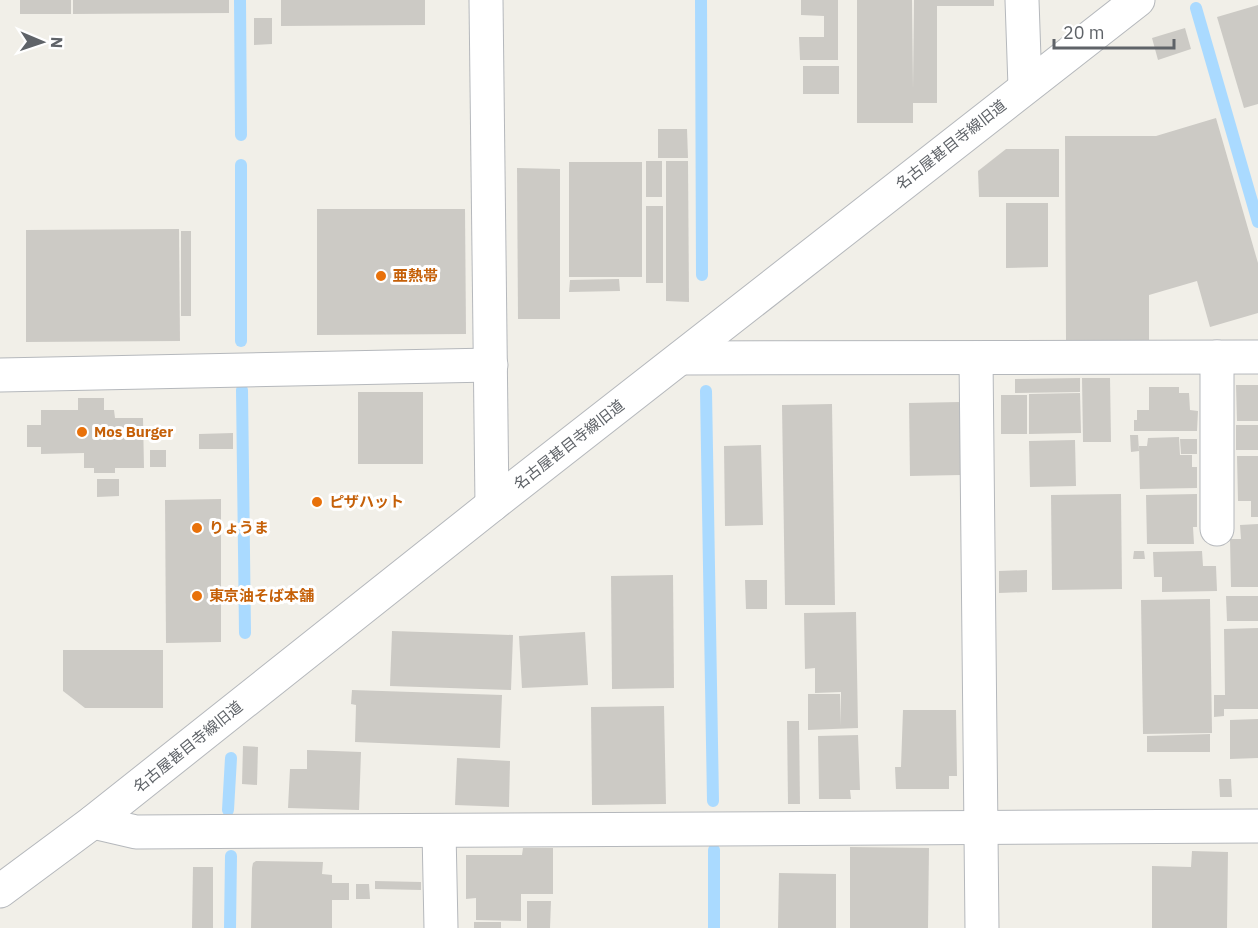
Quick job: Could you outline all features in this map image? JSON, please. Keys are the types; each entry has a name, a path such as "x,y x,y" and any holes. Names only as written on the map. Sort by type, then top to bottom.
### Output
{"street":[{"path":"486,0 492,505"},
{"path":"1022,0 1025,87"},
{"name":"名古屋甚目寺線旧道","path":"0,891 93,822 492,505 1138,0"},
{"path":"1217,357 1217,529"},
{"path":"681,358 1258,357"},
{"path":"976,358 982,928"},
{"path":"0,375 491,365"},
{"path":"93,822 136,832 1258,825"},
{"path":"439,831 441,928"}],"building":[{"path":"20,0 71,0 71,14 20,14"},
{"path":"73,0 229,0 229,13 73,14"},
{"path":"281,0 425,0 425,25 281,26"},
{"path":"801,0 838,0 838,60 800,60 799,37 824,37 824,16 801,15"},
{"path":"857,0 912,0 913,89 914,0 994,0 994,6 937,6 937,103 913,103 913,123 857,123"},
{"path":"1258,5 1258,104 1244,108 1217,17"},
{"path":"254,18 272,18 272,44 254,45"},
{"path":"1185,28 1191,49 1158,60 1152,38"},
{"path":"803,66 839,66 839,94 803,94"},
{"path":"1216,118 1258,263 1258,313 1210,327 1197,281 1149,295 1149,340 1066,340 1065,136 1156,136"},
{"path":"658,129 687,129 688,158 658,158"},
{"path":"1006,149 1059,149 1059,197 979,197 978,171"},
{"path":"646,161 662,161 662,197 646,197"},
{"path":"666,161 688,161 689,302 666,301"},
{"path":"569,162 642,162 642,277 569,277"},
{"path":"517,168 560,169 560,319 518,319"},
{"path":"1006,203 1048,203 1048,267 1006,268"},
{"path":"646,206 663,206 663,283 646,283"},
{"path":"317,209 465,209 466,334 317,335"},
{"path":"179,229 180,341 26,342 26,230"},
{"path":"181,231 191,231 191,316 181,316"},
{"path":"619,279 620,291 569,292 570,280"},
{"path":"1080,378 1080,392 1015,393 1015,379"},
{"path":"1082,378 1110,378 1111,442 1083,442"},
{"path":"1236,385 1258,385 1258,421 1237,421"},
{"path":"1149,387 1179,387 1179,393 1189,393 1190,410 1198,411 1197,431 1134,431 1137,410 1149,410"},
{"path":"358,392 423,392 423,464 358,464"},
{"path":"1080,393 1081,433 1029,434 1029,394"},
{"path":"1001,395 1027,395 1027,434 1001,434"},
{"path":"78,398 104,398 104,410 114,410 115,418 143,418 144,468 115,468 115,473 94,473 94,468 84,468 84,453 41,454 41,447 27,447 27,425 41,425 41,410 78,410"},
{"path":"960,402 961,475 910,476 909,403"},
{"path":"832,404 835,605 785,605 782,405"},
{"path":"1236,425 1258,425 1258,450 1236,450"},
{"path":"233,433 233,449 199,449 199,434"},
{"path":"1130,435 1138,435 1139,451 1131,452"},
{"path":"1179,437 1180,455 1192,455 1192,467 1197,467 1197,488 1140,489 1139,446 1147,446 1148,438"},
{"path":"1180,439 1197,439 1197,454 1181,454"},
{"path":"1075,440 1076,486 1030,487 1029,441"},
{"path":"761,445 763,525 725,526 724,446"},
{"path":"150,450 166,450 166,467 150,467"},
{"path":"1237,456 1258,456 1258,517 1251,517 1251,501 1238,501"},
{"path":"97,479 119,479 119,496 97,497"},
{"path":"1121,494 1122,589 1052,590 1051,495"},
{"path":"1197,494 1197,527 1193,527 1194,544 1147,544 1146,495"},
{"path":"221,499 221,642 166,643 165,500"},
{"path":"1258,524 1258,587 1231,587 1230,539 1241,539 1240,525"},
{"path":"1134,551 1144,551 1145,559 1133,559"},
{"path":"1202,551 1203,566 1216,566 1217,591 1162,592 1162,577 1154,577 1153,552"},
{"path":"1027,570 1027,592 999,593 999,571"},
{"path":"673,575 674,688 612,689 611,576"},
{"path":"745,580 767,580 767,609 746,609"},
{"path":"1226,596 1258,596 1258,621 1227,621"},
{"path":"1210,599 1212,733 1143,734 1141,600"},
{"path":"856,612 858,728 808,730 808,694 840,694 841,726 841,692 815,693 815,668 805,669 804,613"},
{"path":"1258,628 1258,709 1224,709 1224,716 1214,717 1214,695 1225,695 1224,629"},
{"path":"392,631 513,635 511,690 390,686"},
{"path":"585,632 588,685 522,688 519,636"},
{"path":"63,650 163,650 163,708 85,708 63,691"},
{"path":"352,690 502,695 500,748 355,742 356,705 351,704"},
{"path":"664,706 666,804 592,805 591,707"},
{"path":"903,710 956,710 957,776 949,776 949,789 896,789 895,767 901,767"},
{"path":"1258,719 1258,758 1230,759 1230,720"},
{"path":"787,721 799,721 800,804 788,804"},
{"path":"1210,734 1210,752 1147,752 1147,736"},
{"path":"858,735 860,790 850,790 851,799 819,799 818,736"},
{"path":"243,746 258,747 257,785 242,784"},
{"path":"307,750 361,752 359,810 288,808 290,769 307,769"},
{"path":"457,758 510,761 509,807 455,805"},
{"path":"1219,779 1231,779 1232,797 1220,797"},
{"path":"850,847 929,848 928,928 850,928"},
{"path":"523,848 553,848 553,894 521,894 521,921 476,920 476,898 466,899 466,855 522,855"},
{"path":"1192,851 1228,852 1227,928 1152,928 1152,866 1191,867"},
{"path":"256,861 323,862 322,874 332,875 332,883 349,883 349,900 332,900 332,928 251,928 252,868"},
{"path":"193,867 213,867 213,928 192,928"},
{"path":"779,873 836,874 836,928 778,928"},
{"path":"375,881 421,882 421,890 375,889"},
{"path":"356,884 369,884 370,899 356,899"},
{"path":"527,901 551,901 550,928 527,928"},
{"path":"474,922 501,922 501,928 474,928"}],"waterway":[{"path":"240,0 241,135"},
{"path":"701,0 702,275"},
{"path":"1196,8 1258,222"},
{"path":"241,165 241,341"},
{"path":"242,390 245,633"},
{"path":"706,391 713,801"},
{"path":"228,810 231,758"},
{"path":"714,850 714,928"},
{"path":"230,928 231,856"}],"place":[{"name":"亜熱帯","path":"381,276"},
{"name":"Mos Burger","path":"82,432"},
{"name":"ピザハット","path":"317,502"},
{"name":"りょうま","path":"197,528"},
{"name":"東京油そば本舗","path":"197,596"}]}
